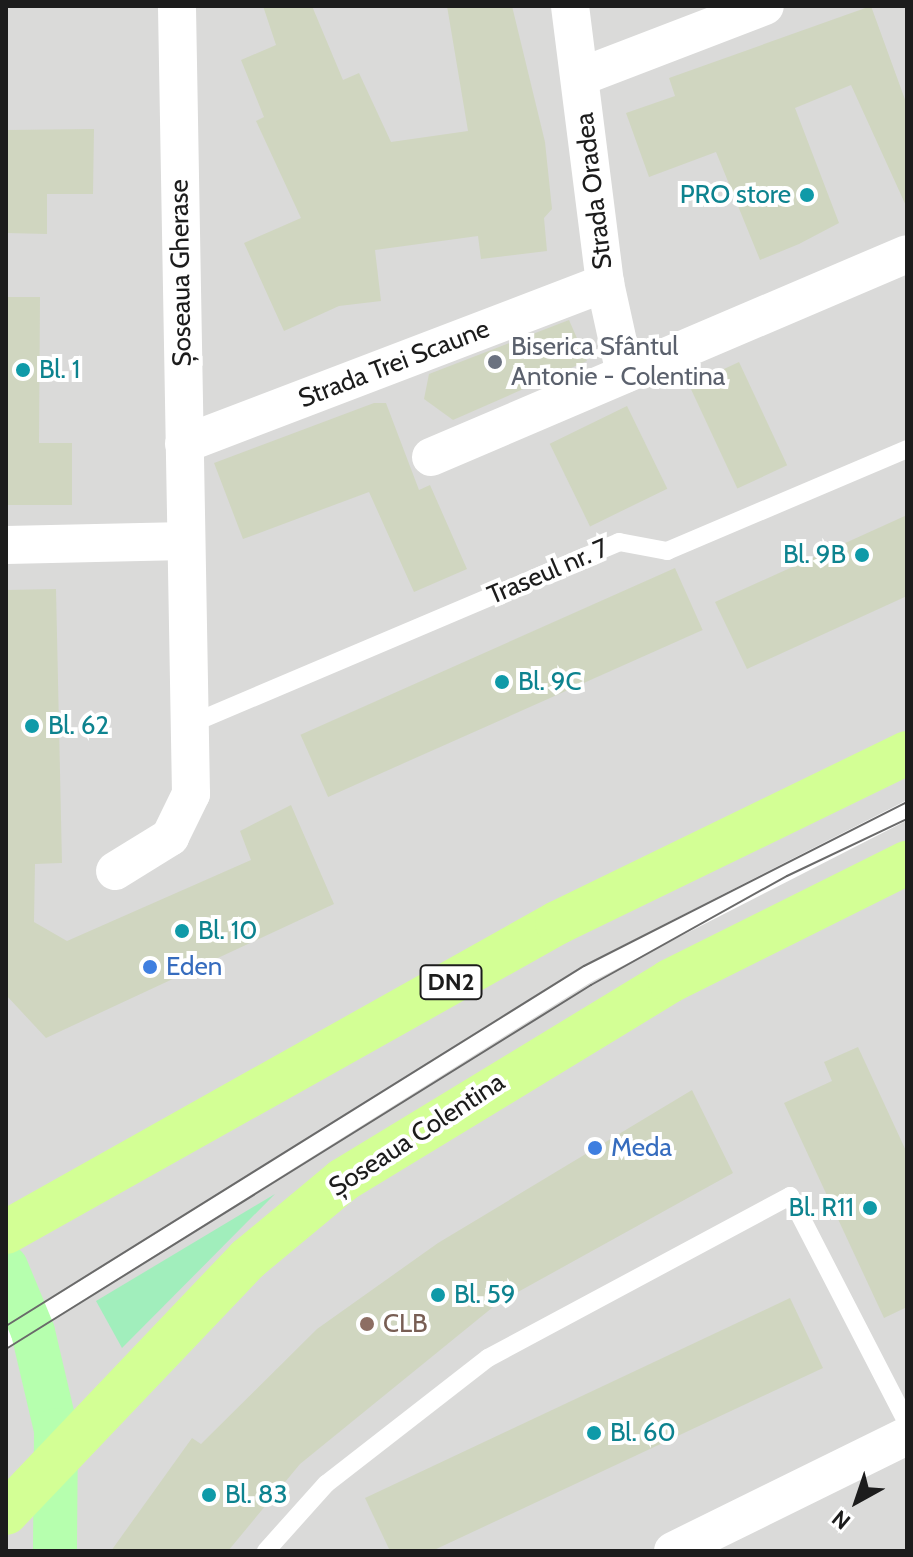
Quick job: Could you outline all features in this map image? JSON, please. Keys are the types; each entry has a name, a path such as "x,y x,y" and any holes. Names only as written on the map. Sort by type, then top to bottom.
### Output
{"main road":[{"name":"DN2","path":"6,1232 582,910 907,753"},
{"name":"Șoseaua Colentina","path":"6,1513 60,1464 201,1306 343,1180 670,981 907,863"},
{"path":"6,1267 18,1330 60,1464 55,1551"}],"street":[{"name":"Șoseaua Gherase","path":"115,871 170,837 185,817 193,723 186,541 177,6"},
{"name":"Strada Oradea","path":"570,6 605,283 625,374"},
{"path":"580,77 765,6"},
{"path":"431,457 907,254"},
{"name":"Strada Trei Scaune","path":"184,444 605,283"},
{"path":"6,545 186,541"},
{"path":"673,1551 718,1541 907,1436"}],"lane":[{"name":"Traseul nr. 7","path":"193,723 619,542 667,551 907,449"},
{"path":"18,1330 587,974 907,810"},
{"path":"266,1551 326,1484 488,1358 790,1196 907,1423"}],"shaded area":[{"path":"6,6 907,6 907,1551 6,1551"}],"green space":[{"path":"275,1194 122,1348 96,1301"}],"building":[{"path":"263,6 312,6 343,80 359,73 391,142 468,131 447,6 512,6 545,142 552,209 544,218 547,251 481,259 478,236 375,250 381,301 339,306 284,331 244,243 301,218 256,121 264,117 241,60 276,45"},
{"path":"871,6 907,105 907,208 851,85 795,108 839,223 799,244 760,260 716,152 649,177 626,113 675,96 669,78"},
{"path":"94,129 93,194 47,194 47,234 6,233 6,130"},
{"path":"6,297 40,297 39,443 72,443 72,505 6,505"},
{"path":"569,320 587,361 453,420 424,399 429,374"},
{"path":"739,362 787,465 737,489 689,385"},
{"path":"374,403 386,403 419,490 430,485 467,569 414,592 369,492 243,539 214,463"},
{"path":"627,406 667,489 590,526 550,444"},
{"name":"Bl. 9B","path":"907,515 907,596 747,669 715,602"},
{"name":"Bl. 9C","path":"675,568 703,630 328,797 300,735"},
{"name":"Bl. 10","path":"56,589 62,863 35,864 34,922 67,941 251,860 240,831 291,805 334,904 46,1038 6,995 6,590"},
{"name":"Bl. R11","path":"858,1047 907,1153 907,1307 884,1318 784,1103 832,1081 824,1062"},
{"name":"Bl. 59","path":"692,1090 733,1173 498,1303 300,1464 228,1551 111,1551 192,1438 201,1444 317,1329 438,1243"},
{"name":"Bl. 60","path":"790,1298 823,1368 432,1551 390,1551 365,1498"}],"tram line":[{"path":"6,1326 584,966 907,802"},
{"path":"6,1349 591,985 787,876 907,819"}],"place":[{"name":"PRO store","path":"807,195"},
{"name":"Biserica Sfântul Antonie - Colentina","path":"495,362"},
{"name":"Bl. 1","path":"23,370"},
{"name":"Bl. 9B","path":"862,555"},
{"name":"Bl. 9C","path":"502,682"},
{"name":"Bl. 62","path":"32,726"},
{"name":"Bl. 10","path":"182,931"},
{"name":"Eden","path":"150,967"},
{"name":"Meda","path":"595,1148"},
{"name":"Bl. R11","path":"870,1208"},
{"name":"Bl. 59","path":"438,1295"},
{"name":"CLB","path":"367,1324"},
{"name":"Bl. 60","path":"594,1433"},
{"name":"Bl. 83","path":"209,1495"}]}
